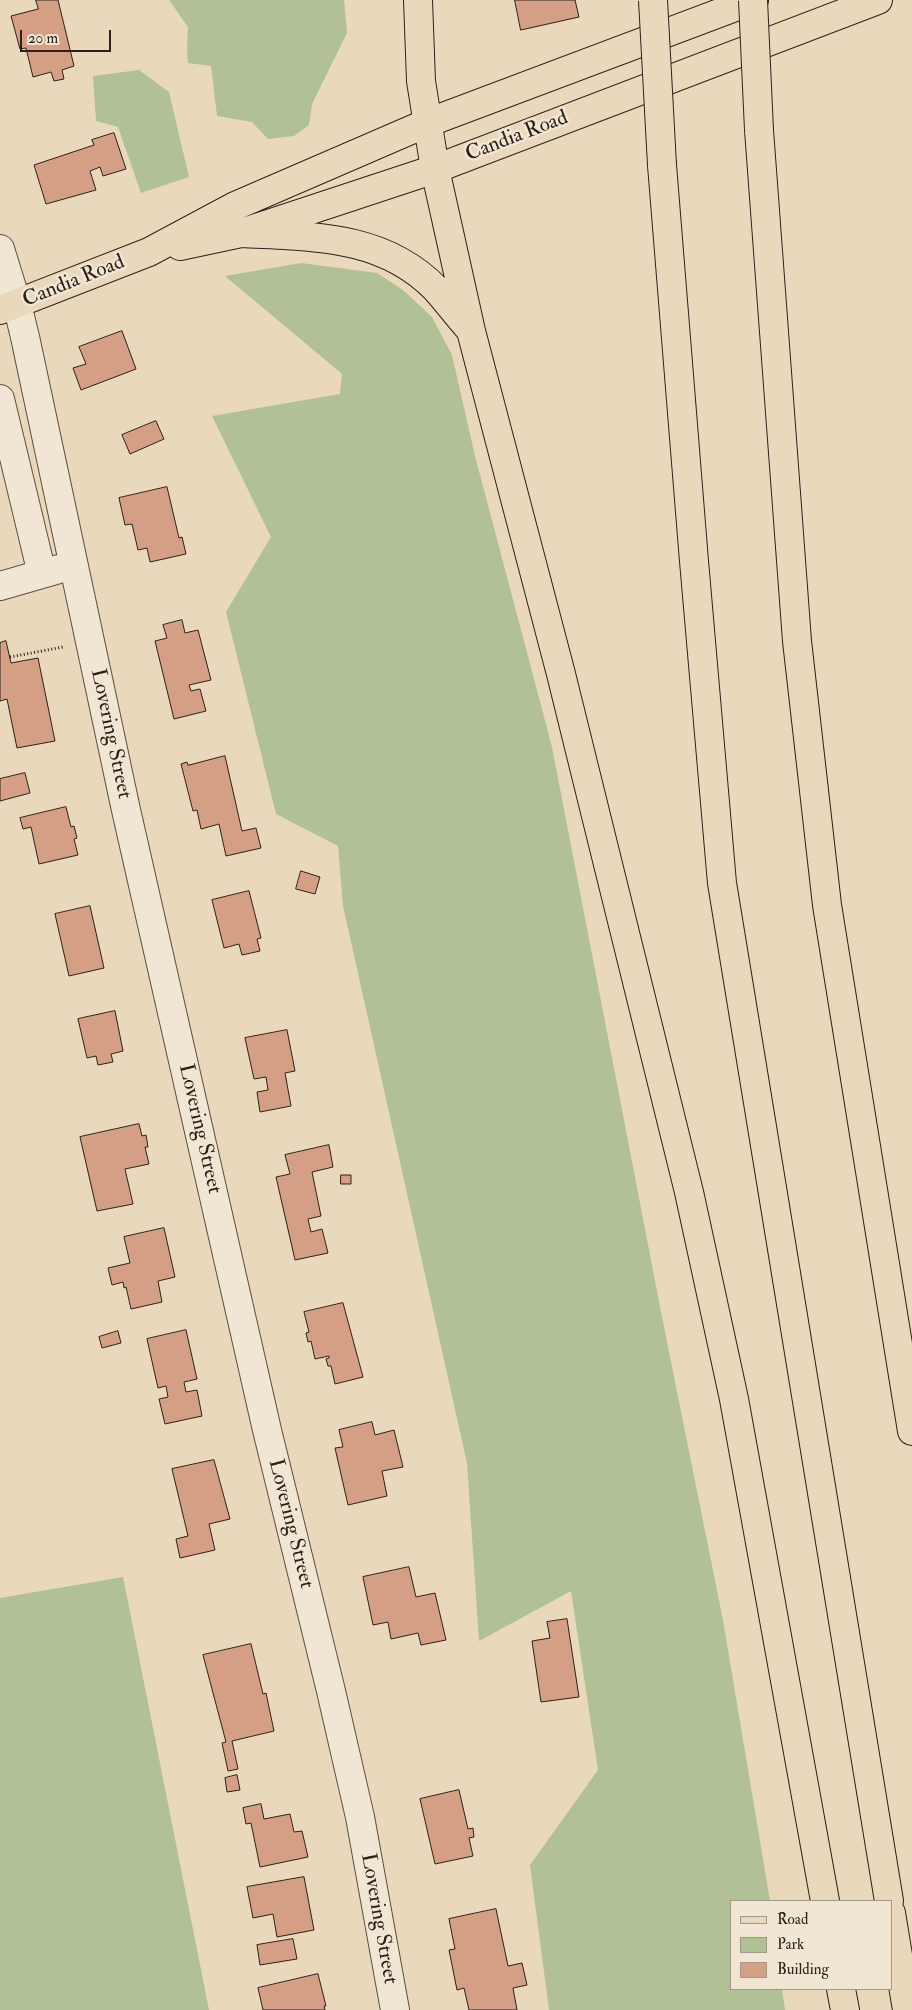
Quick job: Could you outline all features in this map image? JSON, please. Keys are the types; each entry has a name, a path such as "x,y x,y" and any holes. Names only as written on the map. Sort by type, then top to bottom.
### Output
{"main road":[{"path":"418,0 421,81 434,169 471,331 561,674 689,1192 734,1400 826,1900"},
{"path":"653,0 662,165 722,883 889,1900"},
{"path":"753,0 759,130 797,641 827,905 912,1431"},
{"name":"Candia Road","path":"9,307 149,252 235,206 428,123 753,0"},
{"name":"Candia Road","path":"149,252 241,233 434,169 878,0"},
{"path":"241,233 357,243 380,251 420,275 436,289 471,331"},
{"path":"892,1919 907,2010"},
{"path":"842,1990 845,2010"}],"street":[{"name":"Lovering Street","path":"0,249 9,307 74,564 130,828 265,1421 358,1808 395,2010"},
{"path":"0,399 42,574"},
{"path":"0,586 74,564"}],"path":[{"path":"10,657 66,646"}],"green space":[{"path":"169,0 344,0 347,33 312,104 309,125 294,136 268,139 252,122 217,116 211,66 188,63 188,27"},
{"path":"139,70 169,92 189,177 141,193 118,127 96,121 93,76"},
{"path":"301,263 377,273 403,290 432,317 452,355 475,456 552,747 662,1317 723,1620 770,1900 730,1900 730,1990 782,1990 785,2010 549,2010 530,1865 598,1770 571,1591 479,1641 467,1463 343,906 338,846 276,814 226,612 271,537 212,416 340,394 342,374 225,276"},
{"path":"123,1577 209,2010 0,2010 0,1598"}],"building":[{"path":"36,0 58,0 74,66 62,70 64,79 54,81 51,72 33,77 26,48 20,49 11,16 38,9"},
{"path":"515,0 575,0 579,17 521,30"},
{"path":"114,133 126,169 103,176 100,167 90,171 96,190 46,204 34,165 94,145 92,140"},
{"path":"122,331 136,369 81,390 73,368 86,364 79,347"},
{"path":"156,421 164,439 130,454 122,435"},
{"path":"167,487 179,538 182,537 186,554 150,562 147,548 138,550 132,524 125,525 119,498"},
{"path":"182,620 185,633 198,630 211,680 189,685 191,691 200,689 206,711 174,719 155,641 167,638 163,625"},
{"path":"6,641 11,663 38,658 55,741 17,748 7,699 0,701 0,643"},
{"path":"225,756 242,831 256,828 261,848 226,856 219,824 201,829 197,810 193,811 181,764 187,762 188,765"},
{"path":"25,773 30,793 0,801 0,779"},
{"path":"66,807 71,827 74,826 77,838 74,839 78,855 39,864 31,827 23,829 20,818"},
{"path":"301,871 320,877 315,894 296,889"},
{"path":"249,891 261,938 257,939 260,951 242,955 239,944 224,948 212,900"},
{"path":"90,906 104,968 69,976 55,914"},
{"path":"115,1011 123,1051 111,1054 113,1062 98,1065 96,1056 87,1058 78,1019"},
{"path":"287,1030 295,1071 285,1073 291,1106 260,1112 257,1092 268,1090 266,1077 254,1079 245,1038"},
{"path":"139,1124 142,1136 146,1135 148,1147 145,1147 149,1164 125,1169 133,1204 97,1211 80,1137"},
{"path":"329,1145 333,1167 312,1172 321,1216 308,1219 311,1232 322,1229 328,1253 295,1260 276,1177 290,1174 285,1155"},
{"path":"341,1175 351,1175 351,1184 341,1184"},
{"path":"164,1228 175,1277 158,1281 162,1302 131,1309 126,1287 124,1288 123,1282 112,1285 108,1268 130,1263 124,1237"},
{"path":"343,1303 363,1377 335,1384 331,1366 328,1366 326,1359 329,1356 315,1359 311,1341 308,1342 306,1333 309,1332 304,1312"},
{"path":"186,1330 197,1379 184,1382 186,1392 197,1390 202,1416 165,1424 159,1399 168,1397 166,1386 158,1388 147,1339"},
{"path":"118,1331 121,1343 102,1348 99,1337"},
{"path":"372,1422 375,1435 394,1430 403,1467 382,1471 387,1496 348,1505 335,1448 343,1447 339,1430"},
{"path":"214,1460 230,1519 209,1524 215,1550 180,1558 176,1539 188,1536 172,1469"},
{"path":"409,1567 416,1597 435,1593 446,1640 421,1645 418,1633 391,1639 388,1622 373,1625 363,1577"},
{"path":"567,1619 579,1697 541,1702 532,1641 550,1638 547,1622"},
{"path":"251,1644 263,1694 266,1693 274,1731 232,1741 238,1769 228,1771 222,1743 226,1742 203,1655"},
{"path":"237,1775 240,1790 227,1792 225,1778"},
{"path":"459,1790 468,1829 473,1828 474,1837 469,1838 473,1856 435,1864 420,1799"},
{"path":"261,1804 264,1819 290,1814 294,1832 302,1831 308,1857 260,1867 251,1823 246,1824 243,1808"},
{"path":"304,1877 314,1930 277,1937 273,1914 253,1918 247,1887"},
{"path":"496,1909 508,1966 522,1963 527,1985 513,1988 517,2010 469,2010 464,1988 457,1990 449,1950 455,1949 449,1919"},
{"path":"293,1939 297,1959 260,1965 257,1945"},
{"path":"318,1974 326,2006 324,2006 325,2010 263,2010 258,1988"}]}
